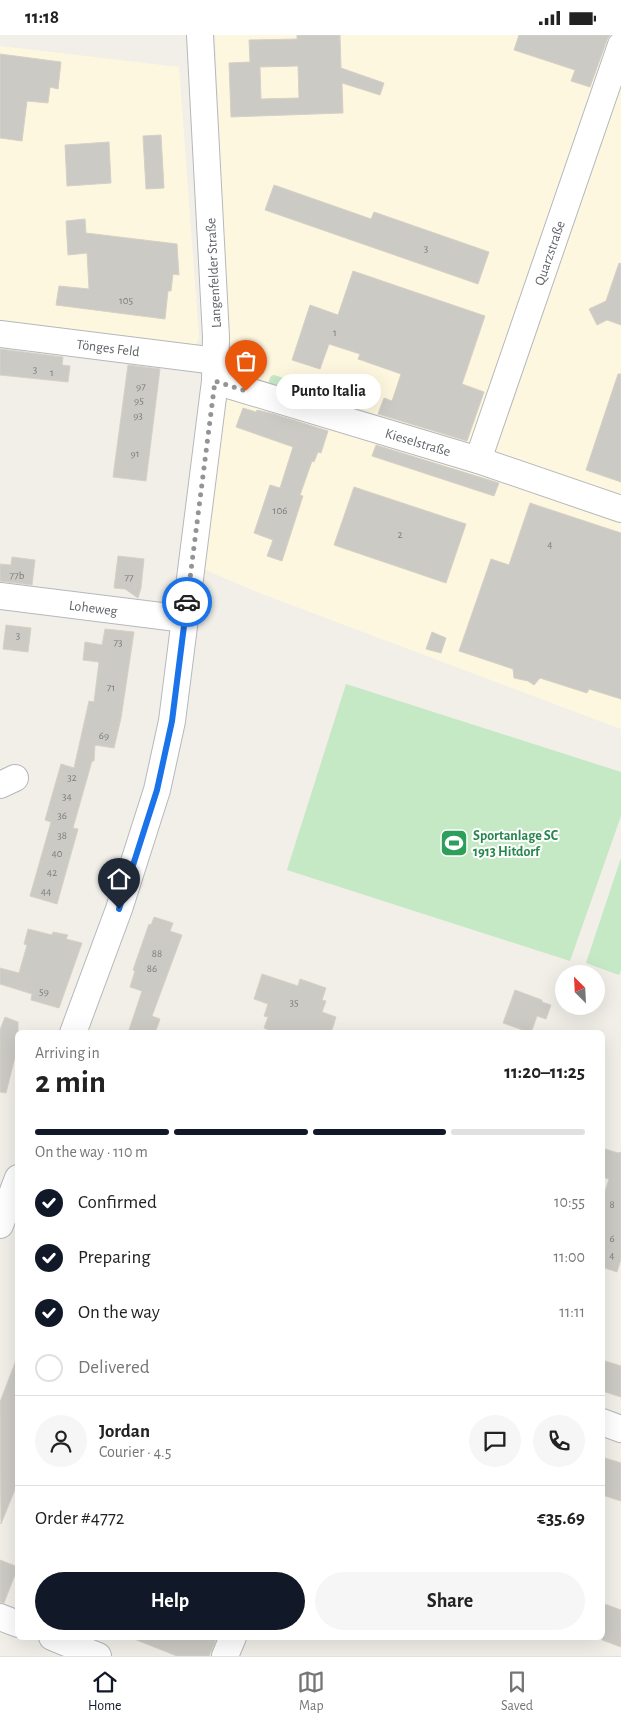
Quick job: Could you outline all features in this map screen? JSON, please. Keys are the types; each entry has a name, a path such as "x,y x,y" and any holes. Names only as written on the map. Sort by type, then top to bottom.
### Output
{"street":[{"name":"Langenfelder Straße","path":"74,1030 119,909 157,790 172,721 185,619 215,371 216,337 211,213 200,35"},
{"name":"Quarzstraße","path":"478,460 621,45"},
{"name":"Tönges Feld","path":"0,334 215,371"},
{"name":"Kieselstraße","path":"215,371 621,509"},
{"name":"Loheweg","path":"0,596 185,619"},
{"path":"9,1211 15,1189"},
{"path":"605,1423 621,1429"},
{"path":"0,1617 15,1623"},
{"path":"59,1640 98,1656"},
{"path":"225,1656 232,1640"}],"shaded area":[{"path":"215,35 621,35 621,729 262,594 201,568 229,377"},
{"path":"0,46 179,67 199,338 194,349 0,327"}],"green space":[{"path":"274,375 303,384 306,388 303,397 270,386 269,381 271,376"},
{"name":"Sportanlage SC 1913 Hitdorf","path":"346,684 621,772 621,816 570,961 287,870"},
{"path":"621,858 621,970 619,975 605,970 605,965 586,963"}],"building":[{"path":"297,35 340,35 341,68 384,83 380,95 342,83 343,113 231,117 229,63 250,62 249,40 297,39","holes":["298,66 299,98 261,99 260,67"]},
{"path":"519,35 610,35 590,87 571,81 575,70 514,50"},
{"path":"0,54 61,62 58,89 50,87 48,103 27,101 22,141 0,138"},
{"path":"161,135 164,188 146,189 143,136"},
{"path":"109,142 111,183 67,186 65,145"},
{"path":"274,185 371,219 374,212 489,252 478,284 265,210"},
{"path":"85,219 86,233 177,244 179,275 173,274 171,291 168,291 165,319 56,305 59,286 89,289 87,253 68,255 66,221"},
{"path":"619,263 621,264 621,325 607,320 597,325 589,309 606,301"},
{"path":"353,271 485,316 462,384 484,392 467,441 378,414 384,398 392,401 401,374 358,359 360,354 329,344 320,369 292,360 310,305 338,315"},
{"path":"0,349 63,357 62,365 70,366 68,382 0,375"},
{"path":"128,365 160,369 146,481 113,477"},
{"path":"618,374 621,374 621,482 586,470"},
{"path":"243,408 274,414 328,431 321,453 318,452 314,462 312,461 300,495 303,496 282,561 267,556 273,540 254,533 270,485 280,488 293,447 236,427"},
{"path":"376,445 499,483 494,496 372,456"},
{"path":"354,487 466,524 446,583 334,545"},
{"path":"530,503 621,533 621,699 589,689 587,693 540,678 534,685 528,681 514,678 513,669 459,651 491,559 509,565"},
{"path":"118,556 144,559 138,598 125,589 114,588"},
{"path":"12,557 35,560 32,585 0,581 0,564 11,565"},
{"path":"6,625 31,628 28,652 3,649"},
{"path":"105,629 134,632 121,718 114,748 95,745 94,761 92,761 73,828 78,829 57,904 30,896 51,822 45,820 61,764 74,768 89,701 94,702 99,662 83,660 85,642 102,645"},
{"path":"432,632 446,638 441,653 426,649"},
{"path":"154,917 173,923 170,931 182,935 152,1016 160,1019 156,1030 129,1030 142,991 130,987 135,971 133,970 149,924 151,925"},
{"path":"28,929 52,935 53,932 68,935 66,939 82,943 59,1008 31,1000 32,994 0,984 0,968 19,973 27,945 24,944"},
{"path":"262,974 298,986 300,979 326,988 322,1000 326,1001 322,1012 336,1017 332,1030 269,1030 264,1028 268,1017 264,1016 268,1004 254,999"},
{"path":"515,990 551,1005 546,1019 537,1016 532,1030 523,1030 503,1023"},
{"path":"5,1017 18,1022 18,1030 15,1030 15,1057 6,1093 0,1092 0,1030"},
{"path":"605,1149 618,1153 621,1152 621,1259 617,1272 605,1268 605,1192 609,1179 605,1178"},
{"path":"605,1361 621,1366 621,1397 605,1392"},
{"path":"15,1363 15,1489 1,1524 0,1402"},
{"path":"605,1458 621,1463 621,1501 605,1496"},
{"path":"0,1560 15,1566 15,1575 4,1603 0,1602"},
{"path":"605,1604 621,1610 621,1647 602,1640 605,1640"},
{"path":"137,1640 216,1640 209,1656 177,1656"}],"way so far":[{"path":"187,602 215,381 246,391"}],"place":[{"name":"Punto Italia","path":"246,391"},
{"name":"Sportanlage SC 1913 Hitdorf","path":"454,843"}],"route":[{"path":"119,909 157,790 172,721 187,602"}]}
